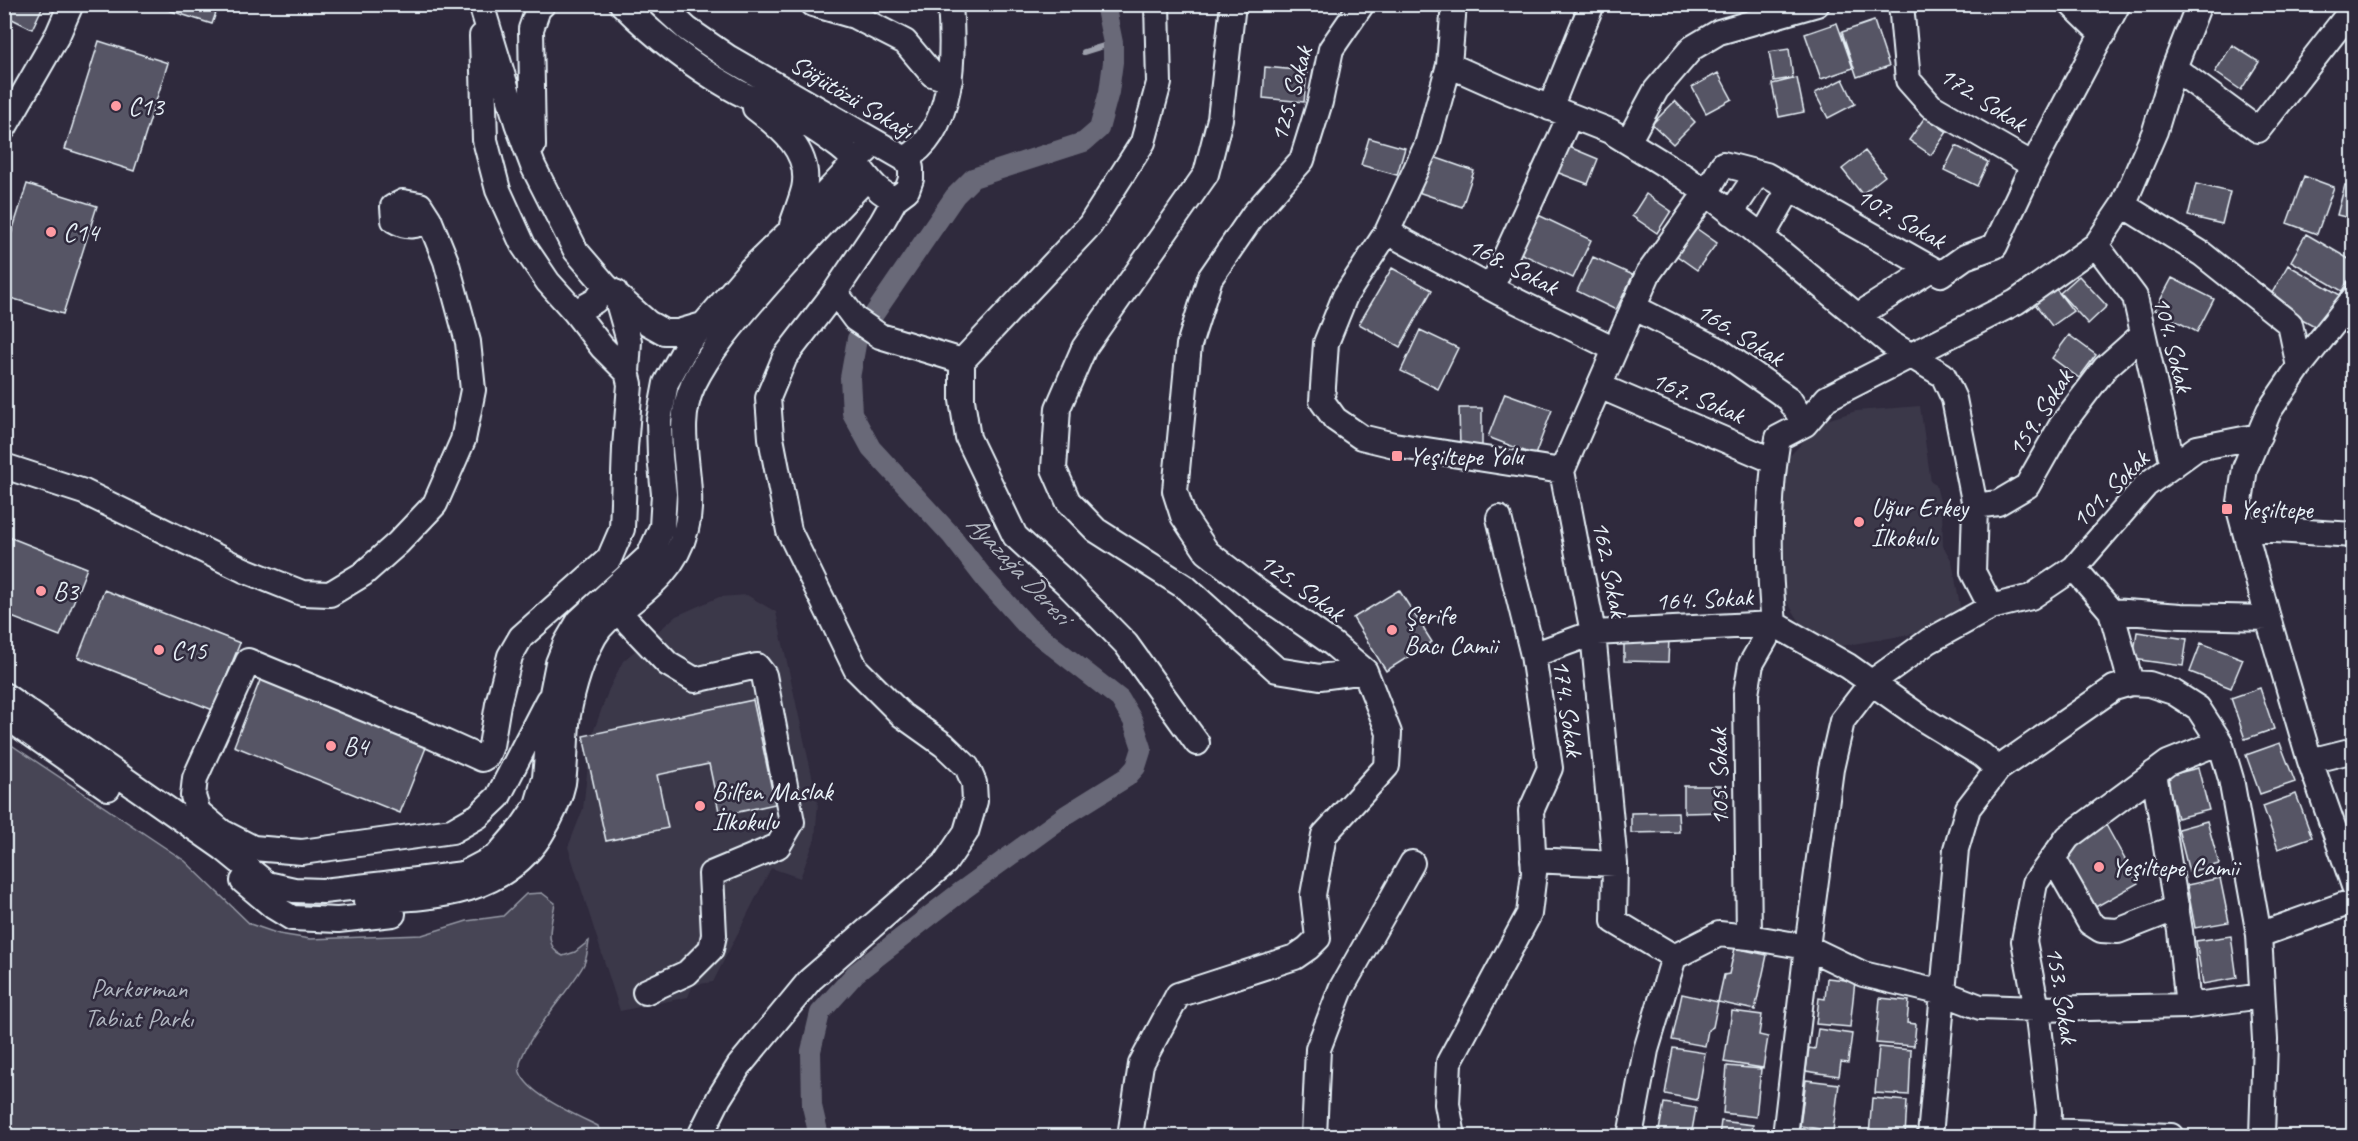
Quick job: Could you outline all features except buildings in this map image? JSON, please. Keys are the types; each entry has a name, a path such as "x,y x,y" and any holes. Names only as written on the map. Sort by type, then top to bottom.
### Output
{"street":[{"path":"4,128 58,34 71,4"},
{"path":"533,166 531,29 538,9 543,4"},
{"name":"Söğütözü Sokağı","path":"622,4 666,46 732,89 791,115 826,136 862,170 877,190 895,199 907,190 911,179 911,168 905,159 729,58 687,29 660,4"},
{"path":"813,4 854,15 905,42 932,74 950,80"},
{"path":"905,159 916,153 926,141 945,103 953,59 950,4"},
{"path":"1157,4 1159,83 1143,142 1090,225 963,361 962,400 968,438 1015,536 1067,584 1126,645 1197,742"},
{"path":"1233,4 1220,119 1206,174 1084,348 1058,408 1054,469 1068,501 1096,530 1185,586 1277,670 1320,677 1365,671"},
{"name":"125. Sokak","path":"1130,1137 1141,1064 1178,995 1295,957 1318,938 1312,895 1324,835 1387,766 1389,733 1365,671 1333,644 1257,591 1207,552 1183,516 1175,491 1189,345 1210,278 1254,214 1302,160 1320,102 1331,49 1362,4"},
{"path":"1454,4 1449,65 1427,145 1387,232 1345,296 1326,344 1322,401 1335,419 1361,437 1394,445 1562,471 1648,274 1706,193"},
{"path":"1491,288 1560,112 1592,4"},
{"path":"1628,142 1656,90 1692,48 1752,13 1817,4"},
{"name":"172. Sokak","path":"1901,4 1908,80 1931,106 2033,165"},
{"path":"2071,4 2103,35"},
{"name":"107. Sokak","path":"1706,193 1723,164 1766,175 1941,274 1965,256 1995,246 2033,165 2118,4"},
{"path":"1998,769 1982,755 1923,719 1872,682 1774,624 1771,589 1774,461 1778,438 1805,424 1827,398 2016,302 2096,245 2123,205 2155,132 2174,68 2199,4"},
{"path":"481,6 517,123 533,166 576,251 611,289 648,323 664,332 678,332 706,324"},
{"path":"481,6 485,140 498,190 523,245 548,282 602,347 627,372"},
{"path":"2174,68 2258,130 2354,7"},
{"path":"1449,65 1610,131 1684,177 1762,237 1890,343 1943,375 1954,399 1975,506 1973,572 1991,607"},
{"path":"732,89 777,126 801,155 804,167 804,187 790,231"},
{"path":"485,140 493,129 505,124 517,123"},
{"path":"4,695 223,848 267,884 294,890 323,891 463,874 497,856 537,805 545,778 552,693 558,663 579,621 611,604 650,588 671,566 686,529 688,494 683,434 685,405 694,384 712,354 744,312 825,220 862,170 872,146 879,146"},
{"path":"4,715 223,864 263,899 285,906 403,899 467,890 490,882 513,868 531,850 549,822 558,801 562,783 568,716 585,654 611,604 649,556 662,527 664,494 659,420 666,382 688,343 751,269 790,231 862,170"},
{"path":"1731,213 1758,173"},
{"path":"1762,237 1790,188"},
{"path":"700,1137 719,1098 739,1066 810,980 945,863 966,832 975,801 974,783 967,767 944,745 902,715 856,669 789,531 771,438 768,398 785,357 835,292 895,199"},
{"path":"2123,205 2202,254 2290,324 2299,367"},
{"path":"4,466 84,492 244,570 302,593 330,594 363,574 398,543 435,504 463,440 473,390 468,342 446,261 429,219"},
{"name":"168. Sokak","path":"1387,232 1614,350"},
{"name":"104. Sokak","path":"2096,245 2135,297 2173,466"},
{"path":"1857,316 1931,269"},
{"path":"575,312 595,302 611,289"},
{"path":"552,693 498,797 478,816 452,831 302,852 253,848 211,824 198,812 193,796 195,778 248,661 482,759 487,756 510,656 521,637 609,559 622,529 625,437 630,384 627,372 629,341 611,289"},
{"path":"835,292 855,319 880,336 963,361"},
{"path":"2259,935 2353,886 2310,760 2239,509 2245,468 2269,411 2299,367 2354,298"},
{"name":"166. Sokak","path":"1634,307 1719,350 1789,399 1805,424"},
{"name":"159. Sokak","path":"1975,506 1998,503 2027,486 2061,426 2105,368 2143,334"},
{"name":"167. Sokak","path":"1599,386 1774,461"},
{"name":"101. Sokak","path":"1785,1137 1807,946 1831,769 1842,721 1872,682 1929,641 1991,607 2031,597 2074,568 2146,485 2197,448 2259,436"},
{"name":"162. Sokak","path":"1562,471 1593,633 1615,864 1614,921 1674,957"},
{"name":"174. Sokak","path":"1453,1137 1447,1104 1449,1062 1529,914 1534,873 1531,811 1550,768 1533,655 1498,518"},
{"path":"2244,528 2354,535"},
{"path":"2074,568 2111,611 2131,683"},
{"path":"611,604 668,664 695,680 757,666 764,675 792,822 778,846 711,874 714,935 711,949 687,973 645,992"},
{"path":"2111,611 2181,616 2268,618"},
{"name":"164. Sokak","path":"1533,655 1593,633 1774,624"},
{"name":"105. Sokak","path":"1749,937 1746,694 1750,664 1774,624"},
{"path":"1930,1137 1956,849 1968,808 1998,769 2114,688 2131,683 2149,684 2173,692 2198,708 2220,742 2231,779 2259,935 2265,1040 2262,1137"},
{"name":"153. Sokak","path":"2048,1134 2049,1112 2037,1009 2024,941 2035,883 2068,837 2168,763 2220,742"},
{"path":"2310,760 2354,750"},
{"path":"2154,773 2177,908 2188,1006"},
{"path":"2053,858 2090,923 2101,930 2118,931 2177,908"},
{"path":"1533,860 1615,864"},
{"path":"1314,1137 1318,1049 1341,988 1412,863"},
{"path":"1630,1137 1646,1050 1674,957 1719,934 1807,946 1863,974 1943,993 1980,1007 2037,1009 2188,1006 2262,996"},
{"path":"2048,1134 2170,1137"}],"shaded area":[{"name":"Uğur Erkey İlkokulu","path":"1920,406 1931,482 1936,485 1942,509 1943,546 1952,561 1962,617 1955,627 1835,647 1812,640 1783,596 1776,534 1781,465 1823,421 1856,411"},
{"name":"Bilfen Maslak İlkokulu","path":"747,595 776,612 818,803 815,839 800,878 771,868 713,982 693,985 688,997 620,1011 568,847 583,809 591,738 609,689 623,661 676,616 719,597"}],"green space":[{"name":"Parkorman Tabiat Parkı","path":"4,740 185,861 250,924 279,934 310,939 422,935 467,921 503,916 526,894 542,893 555,903 550,933 552,947 563,956 575,952 589,941 584,964 534,1034 520,1062 520,1072 525,1081 543,1097 598,1126 601,1136 5,1136"}],"waterway":[{"name":"Ayazağa Deresi","path":"819,1136 812,1106 811,1051 820,1013 856,973 963,890 1066,815 1127,777 1136,767 1142,748 1133,721 1120,699 1027,626 985,579 951,535 871,448 852,413 850,378 857,339 955,196 973,178 1084,142 1099,129 1109,92 1113,62 1113,43 1105,4"},
{"path":"1084,52 1113,43"}],"place":[{"name":"C13","path":"116,106"},
{"name":"C14","path":"51,232"},
{"name":"Yeşiltepe Yolu","path":"1397,456"},
{"name":"Yeşiltepe","path":"2227,509"},
{"name":"Uğur Erkey İlkokulu","path":"1859,522"},
{"name":"B3","path":"41,591"},
{"name":"Şerife Bacı Camii","path":"1392,630"},
{"name":"C15","path":"159,650"},
{"name":"B4","path":"331,746"},
{"name":"Bilfen Maslak İlkokulu","path":"700,806"},
{"name":"Yeşiltepe Camii","path":"2099,867"}]}
